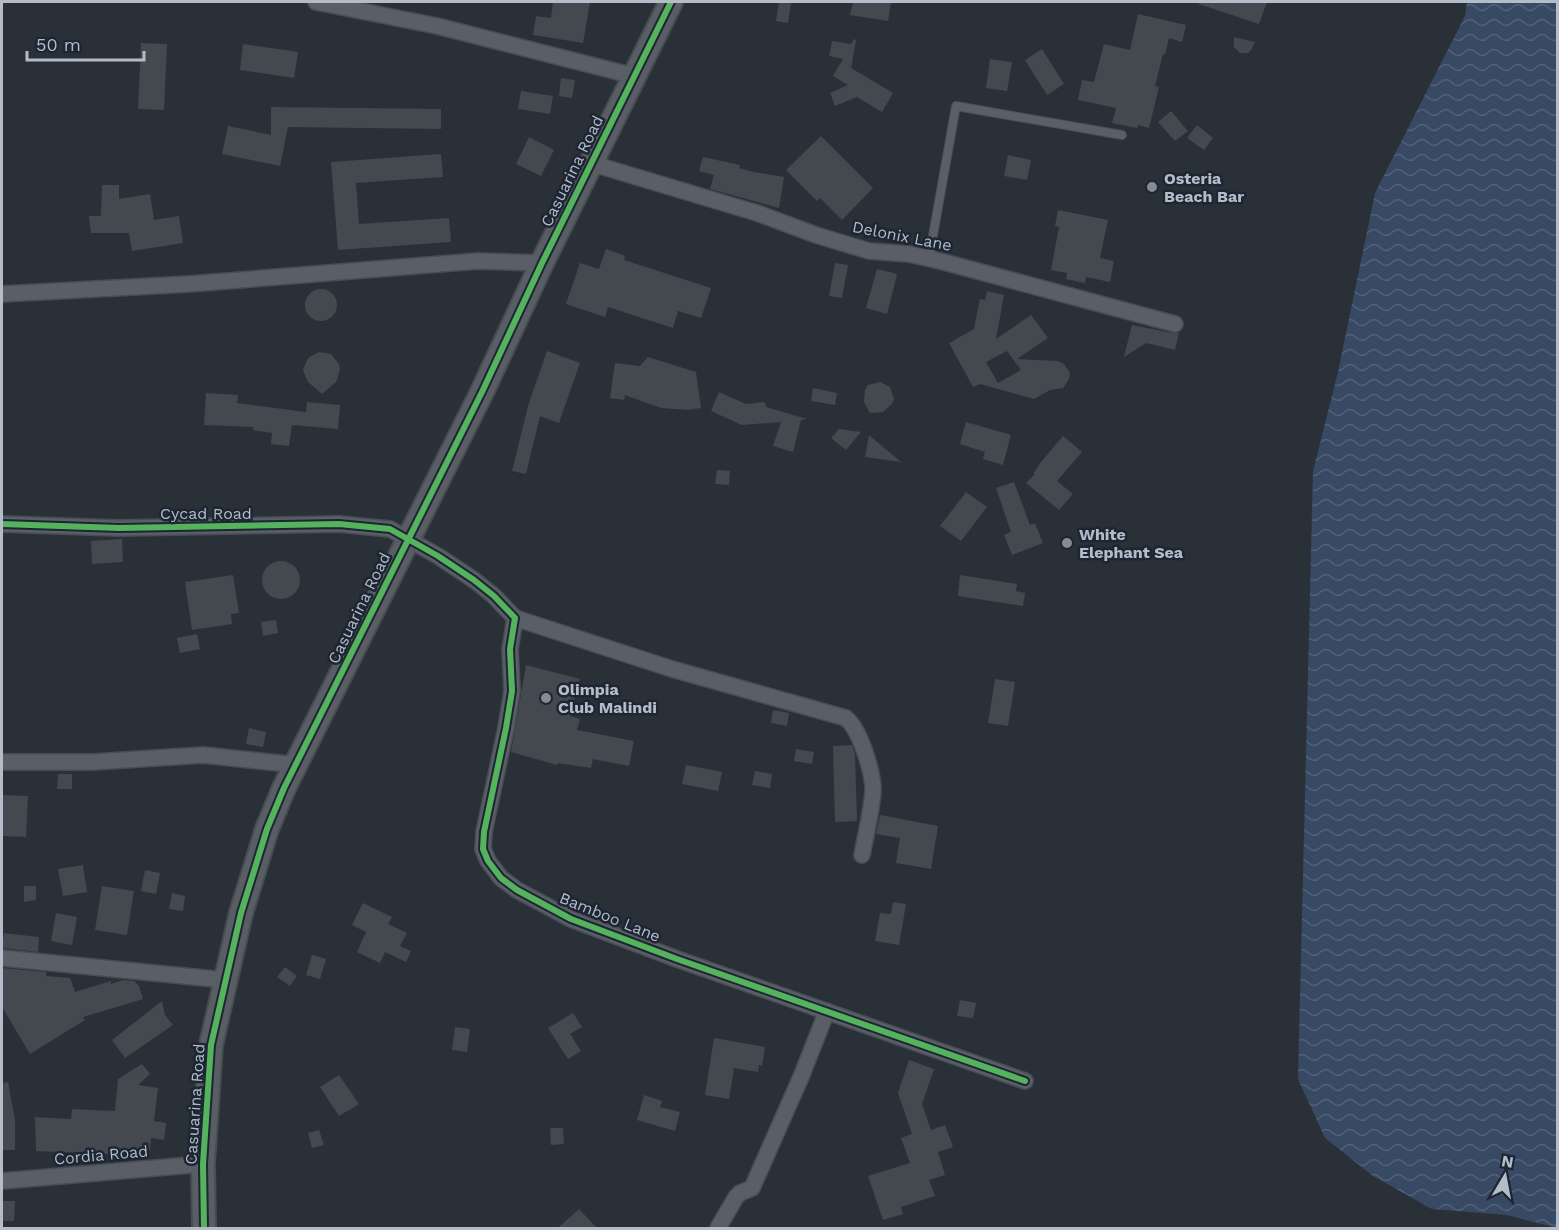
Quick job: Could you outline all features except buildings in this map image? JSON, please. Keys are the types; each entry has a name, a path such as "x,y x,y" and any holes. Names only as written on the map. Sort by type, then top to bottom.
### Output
{"street":[{"path":"316,2 437,26 634,76"},
{"name":"Casuarina Road","path":"204,1228 203,1164 211,1045 241,913 267,829 284,788 482,393 590,163 670,2"},
{"name":"Delonix Lane","path":"590,163 757,213 868,251 930,258 1175,324"},
{"path":"2,294 201,283 478,261 542,263"},
{"name":"Cycad Road","path":"2,524 119,528 339,524 390,529 408,540"},
{"path":"408,540 438,556 474,580 494,596 515,618 672,669 846,718 854,724 859,734 873,787 862,855"},
{"name":"Bamboo Lane","path":"515,618 510,649 513,691 484,832 483,849 488,861 501,878 517,890 571,919 1024,1081"},
{"path":"2,762 93,762 203,755 297,765"},
{"path":"2,958 225,980"},
{"path":"718,1228 736,1197 752,1188 801,1077 827,1011"},
{"name":"Cordia Road","path":"2,1181 203,1164"}],"lane":[{"path":"930,258 956,106 1122,135"}],"water":[{"path":"1467,2 1557,2 1557,1228 1507,1215 1432,1209 1373,1176 1325,1138 1298,1079 1313,471 1338,372 1375,193 1465,16"}],"cycle path":[{"path":"204,1228 203,1164 211,1045 241,913 267,829 284,788 482,392 542,263 671,2"},
{"path":"2,524 119,528 339,524 390,529 438,556 474,580 494,596 515,618 510,649 512,691 484,832 483,849 488,861 501,878 517,890 571,919 677,959 1025,1081"}],"place":[{"name":"Osteria Beach Bar","path":"1152,187"},
{"name":"White Elephant Sea","path":"1067,543"},
{"name":"Olimpia Club Malindi","path":"546,698"}]}
